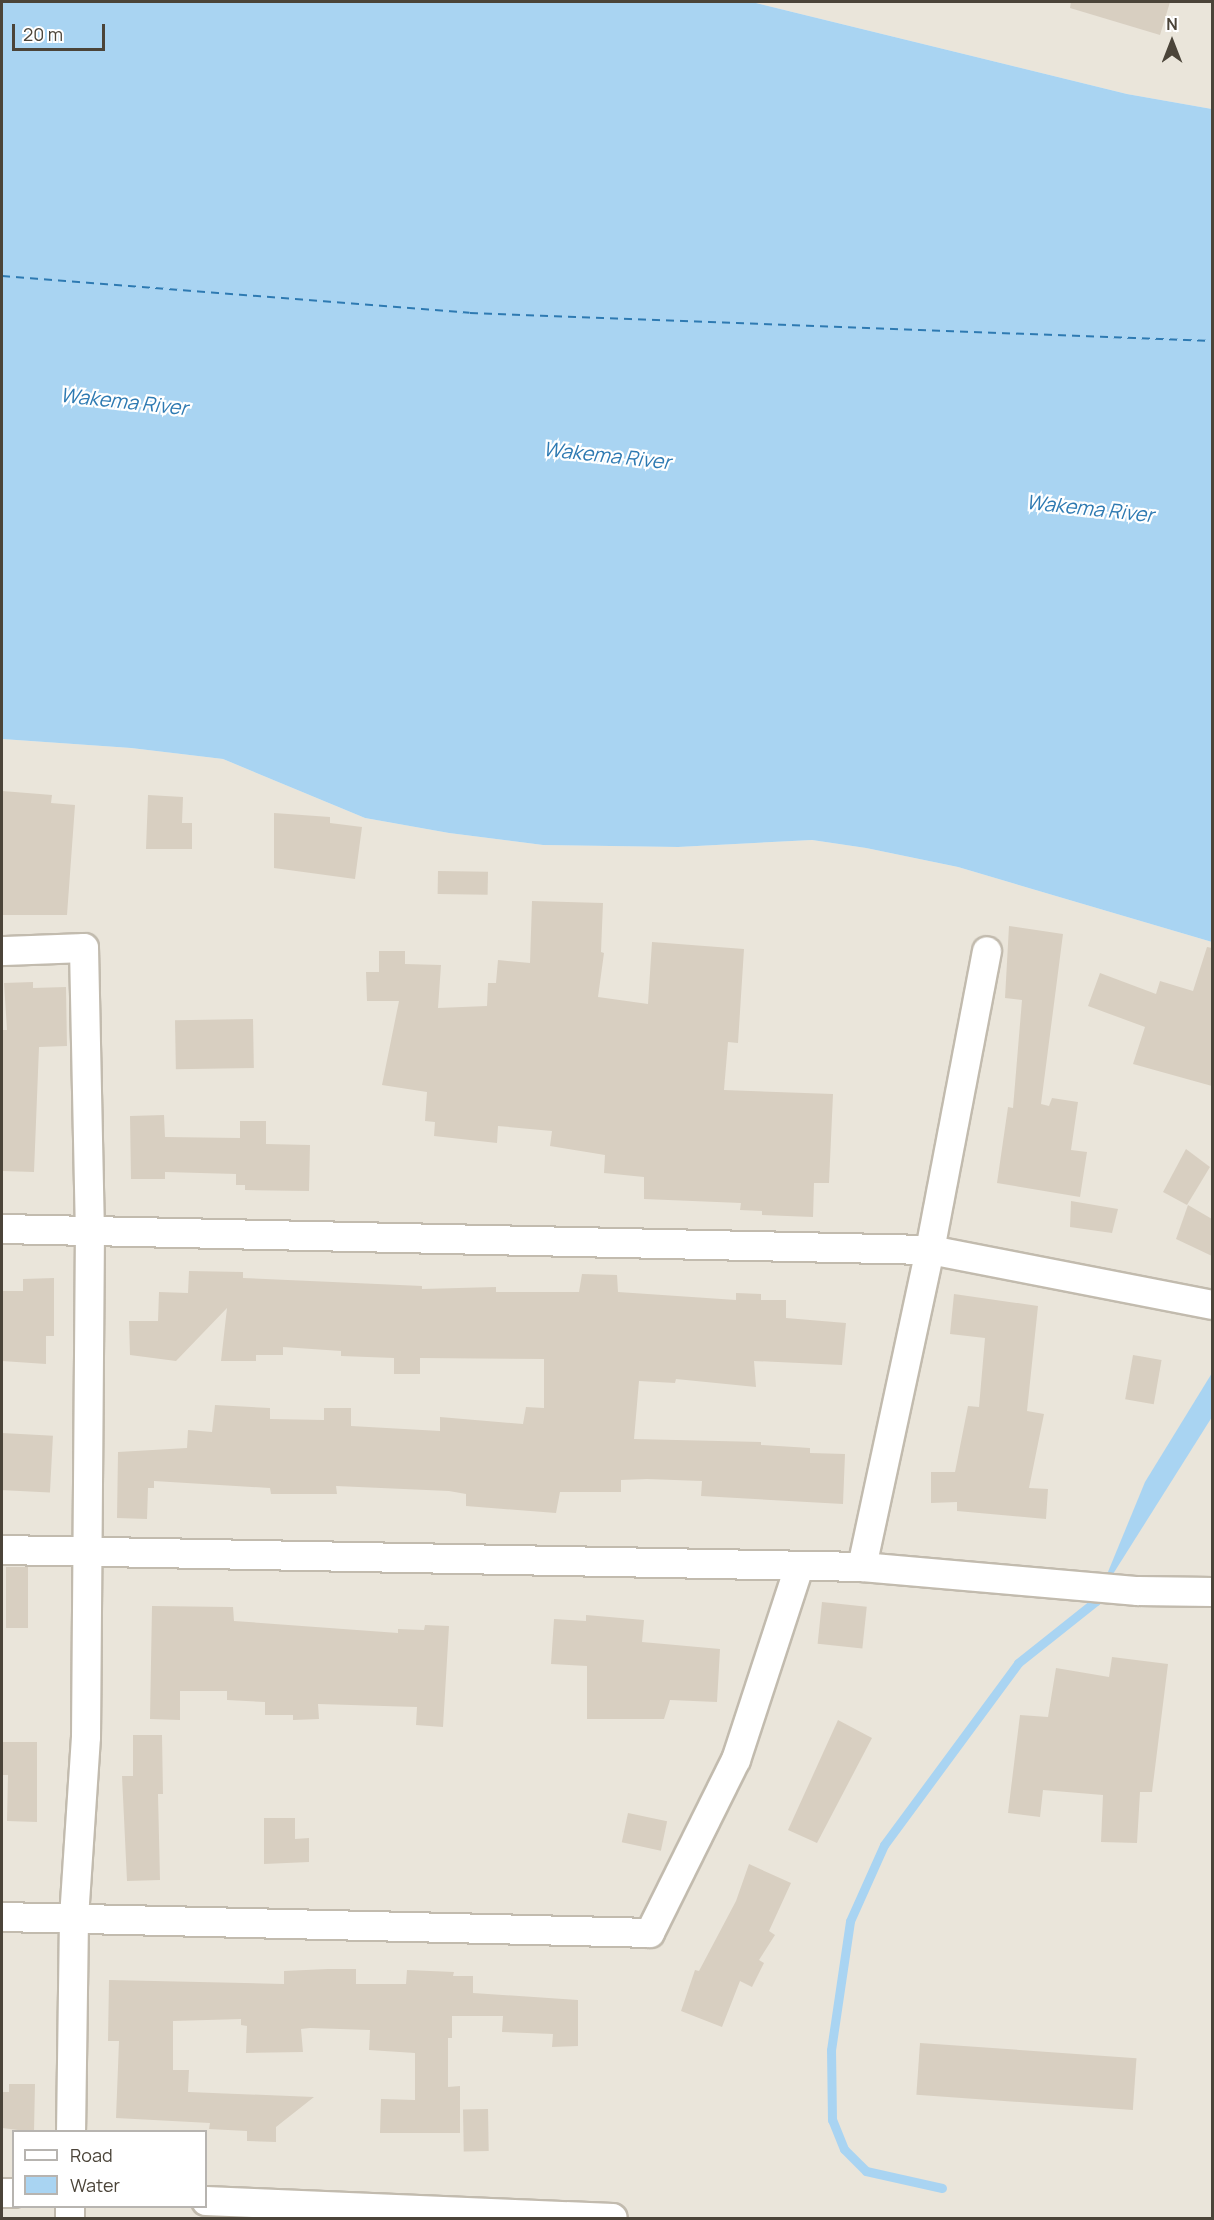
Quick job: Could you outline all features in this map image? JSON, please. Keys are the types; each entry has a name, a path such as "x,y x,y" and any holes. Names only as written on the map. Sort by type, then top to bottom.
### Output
{"street":[{"path":"2,951 84,948 90,1229 85,1551 86,1737 74,1919 71,2130"},
{"path":"862,1568 930,1250 987,951"},
{"path":"2,1229 90,1229 930,1250 1212,1305"},
{"path":"2,1550 862,1568 1138,1591 1212,1592"},
{"path":"2,1917 650,1933 736,1760 798,1567"},
{"path":"207,2201 613,2218"}],"shaded area":[{"path":"752,2 1212,2 1212,109 1127,94"},
{"path":"2,739 131,748 223,759 365,818 449,833 543,845 678,847 812,840 866,848 958,867 1212,942 1212,2218 2,2218"}],"water":[{"name":"Wakema River","path":"2,2 752,2 1127,94 1212,109 1212,942 958,867 866,848 812,840 678,847 543,845 449,833 365,818 223,759 131,748 2,739"},
{"path":"1212,1373 1212,1417 1096,1601 1145,1482"}],"building":[{"path":"1071,2 1170,2 1160,35 1070,8"},
{"path":"2,791 52,795 51,803 75,805 67,915 2,915"},
{"path":"148,795 183,797 182,823 192,823 192,849 146,849"},
{"path":"274,813 330,817 330,823 362,827 355,879 274,868"},
{"path":"438,871 488,872 488,895 438,894"},
{"path":"532,901 603,903 601,952 604,953 598,997 648,1004 652,942 744,949 738,1043 728,1042 724,1090 833,1094 829,1183 814,1183 813,1217 762,1215 762,1211 740,1210 741,1203 644,1199 644,1177 604,1173 605,1155 550,1146 552,1131 498,1126 497,1143 434,1136 435,1122 425,1121 427,1092 382,1085 399,1001 367,1001 366,972 379,972 379,951 405,951 405,964 441,965 438,1008 487,1006 488,983 496,983 498,960 530,963"},
{"path":"1009,926 1063,934 1041,1104 1049,1106 1052,1098 1078,1102 1071,1150 1087,1152 1080,1197 997,1183 1008,1107 1013,1108 1022,1000 1005,998"},
{"path":"1207,947 1212,948 1212,1086 1133,1064 1145,1027 1088,1006 1100,973 1156,994 1160,981 1193,991"},
{"path":"33,982 33,988 66,987 67,1046 39,1047 34,1172 2,1171 3,1030 7,1030 4,983"},
{"path":"253,1019 254,1068 176,1069 175,1020"},
{"path":"164,1115 165,1137 240,1138 240,1121 266,1121 266,1144 310,1145 309,1191 245,1190 245,1185 236,1185 236,1174 165,1172 165,1179 131,1179 130,1116"},
{"path":"1186,1149 1210,1167 1187,1205 1163,1192"},
{"path":"1071,1201 1118,1209 1112,1233 1070,1227"},
{"path":"1188,1205 1212,1219 1212,1256 1176,1239"},
{"path":"189,1271 243,1272 243,1278 422,1286 422,1289 496,1287 496,1292 579,1292 582,1274 617,1275 618,1292 736,1300 736,1293 761,1294 761,1300 786,1300 786,1318 846,1323 842,1365 754,1361 756,1387 676,1379 675,1383 639,1381 634,1439 761,1442 761,1445 810,1448 810,1453 845,1454 843,1504 701,1496 702,1481 647,1479 621,1480 621,1492 560,1492 556,1513 466,1506 466,1494 449,1491 336,1486 337,1494 271,1494 270,1488 154,1481 154,1488 148,1488 147,1519 117,1518 118,1452 187,1448 188,1430 212,1432 215,1405 270,1408 270,1419 324,1420 324,1408 351,1408 351,1426 440,1431 440,1417 523,1424 526,1407 544,1408 544,1359 420,1358 420,1374 394,1374 394,1358 341,1356 341,1351 283,1347 283,1355 256,1355 256,1361 221,1361 227,1308 176,1361 130,1355 129,1321 158,1321 159,1292 188,1293"},
{"path":"54,1278 54,1336 46,1336 46,1364 2,1361 2,1291 23,1291 23,1279"},
{"path":"954,1294 1038,1306 1027,1411 1044,1414 1029,1488 1048,1489 1046,1519 957,1511 957,1502 931,1503 931,1472 955,1472 968,1406 979,1407 985,1338 950,1334"},
{"path":"1133,1355 1162,1360 1154,1404 1125,1399"},
{"path":"2,1433 53,1436 50,1493 2,1490"},
{"path":"6,1567 28,1567 28,1628 6,1628"},
{"path":"822,1602 867,1607 862,1648 818,1644"},
{"path":"152,1606 233,1607 234,1621 398,1633 398,1629 424,1630 425,1625 449,1626 443,1727 416,1725 417,1707 318,1704 319,1719 293,1720 293,1715 265,1715 265,1702 227,1700 227,1691 180,1691 180,1720 150,1719"},
{"path":"586,1615 644,1620 642,1642 720,1649 717,1702 670,1700 664,1719 587,1719 587,1666 551,1664 554,1619 586,1621"},
{"path":"1112,1657 1168,1664 1152,1792 1140,1792 1137,1843 1101,1842 1103,1795 1043,1790 1040,1817 1008,1813 1020,1715 1048,1717 1056,1668 1109,1677"},
{"path":"838,1720 872,1738 817,1843 788,1830"},
{"path":"133,1735 162,1735 163,1794 158,1794 160,1880 127,1881 122,1776 133,1776"},
{"path":"2,1742 37,1742 37,1822 7,1821 8,1775 2,1775"},
{"path":"628,1813 667,1821 661,1851 622,1842"},
{"path":"264,1818 295,1818 295,1839 309,1838 309,1862 264,1864"},
{"path":"749,1864 791,1883 769,1931 775,1935 759,1960 764,1963 752,1987 740,1981 722,2027 681,2011 695,1970 699,1971 736,1901"},
{"path":"356,1969 356,1984 406,1984 407,1970 454,1972 453,1976 473,1976 473,1993 578,2000 578,2046 552,2047 553,2034 502,2032 503,2016 452,2016 452,2038 448,2038 448,2087 460,2086 460,2133 380,2133 381,2099 415,2100 415,2053 369,2050 370,2030 310,2028 301,2029 303,2052 246,2053 247,2026 241,2025 241,2019 173,2021 173,2070 189,2070 188,2092 314,2097 276,2127 276,2142 247,2141 247,2131 209,2129 210,2123 116,2118 119,2041 108,2041 109,1980 284,1984 284,1971"},
{"path":"920,2043 1136,2058 1133,2110 916,2095"},
{"path":"9,2084 35,2084 34,2130 2,2128 2,2092 9,2092"},
{"path":"463,2109 488,2109 489,2151 464,2151"}],"waterway":[{"path":"942,2188 866,2171 844,2149 832,2120 831,2050 850,1921 884,1845 1018,1663 1096,1601 1101,1592"}],"ferry route":[{"path":"2,276 470,313 1212,341"}]}
